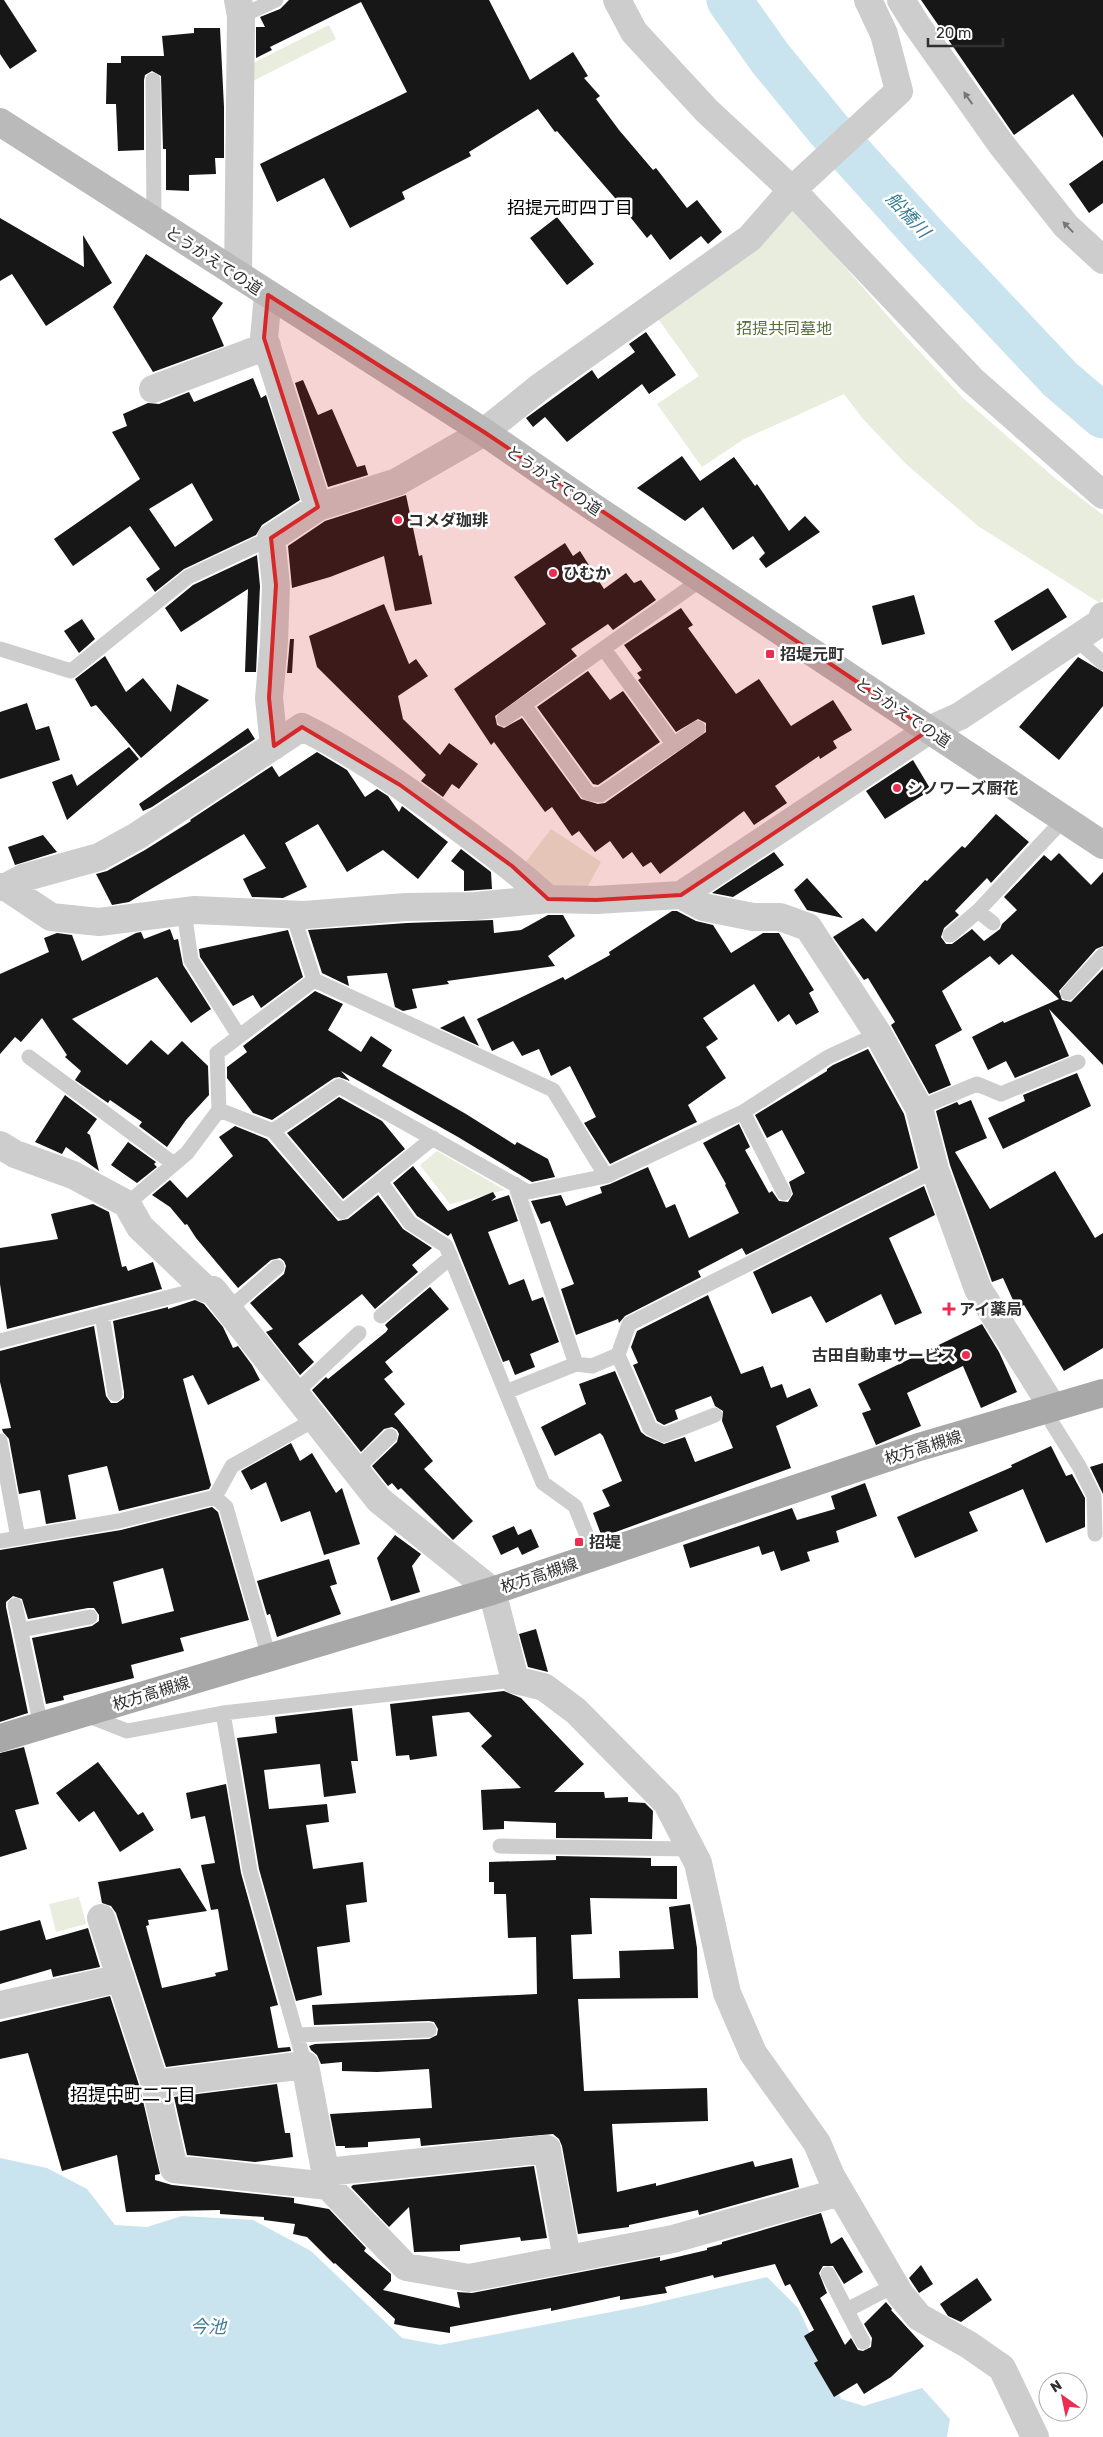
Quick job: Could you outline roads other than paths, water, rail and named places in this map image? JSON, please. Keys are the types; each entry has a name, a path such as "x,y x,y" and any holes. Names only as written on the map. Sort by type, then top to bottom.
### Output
{"main road":[{"name":"枚方高槻線","path":"0,1738 492,1591 919,1447 1103,1393"}],"street":[{"path":"617,0 634,32 694,97 797,187 972,380 1103,495"},
{"path":"274,746 269,698 274,642 276,585 271,538 318,507 397,482 484,432 540,387 750,238 797,187 899,91 884,34 868,0"},
{"path":"901,0 1001,144 1066,226 1103,260"},
{"path":"238,275 240,8"},
{"name":"とうかえでの道","path":"0,122 484,432 1103,845"},
{"path":"268,295 264,338 318,507"},
{"path":"153,389 267,346"},
{"path":"3,887 51,917 99,922 184,911 293,914 406,907 475,906 548,899 596,900 681,895 929,730 960,716 1100,623 1103,616"},
{"path":"3,887 23,878 99,857 137,836 302,727 334,743 400,785 512,866 548,899"},
{"path":"681,895 704,907 753,917 780,917 808,927 878,1034 919,1108 935,1170 978,1289 1054,1408"},
{"path":"0,1145 15,1154 73,1175 127,1204 140,1227 204,1288 213,1290 314,1420 380,1500 492,1591 515,1680 544,1687 576,1711 667,1803 698,1863 731,2002 753,2053 817,2143 831,2176 895,2286 919,2317 1002,2368 1036,2437"},
{"path":"101,1918 155,2084 174,2169 327,2179 547,2148 567,2259"},
{"path":"0,2005 120,1978"},
{"path":"155,2084 305,2065 327,2179 406,2267 469,2278 673,2239 840,2192"}],"lane":[{"path":"240,8 276,0"},
{"path":"153,80 154,222"},
{"path":"0,649 71,671 188,577 271,538"},
{"path":"504,719 702,579"},
{"path":"1076,639 1103,663"},
{"path":"604,649 674,745"},
{"path":"524,705 588,793 600,795 698,728"},
{"path":"950,935 978,911 1064,819"},
{"path":"184,911 191,960 239,1036"},
{"path":"978,911 993,923"},
{"path":"293,914 314,980 553,1090 606,1176"},
{"path":"1068,993 1103,955"},
{"path":"127,1204 187,1153 219,1110 217,1052 314,980"},
{"path":"273,1131 339,1086 528,1192 606,1176 743,1112 828,1057 878,1034"},
{"path":"29,1057 174,1164"},
{"path":"919,1108 977,1084 1001,1094 1078,1062"},
{"path":"219,1110 273,1131 342,1212 433,1138"},
{"path":"743,1112 784,1193"},
{"path":"715,1415 664,1435 650,1428 618,1355 629,1324 935,1170"},
{"path":"380,1181 410,1223 446,1246 543,1484 575,1506 595,1556"},
{"path":"515,1184 576,1364"},
{"path":"381,1316 451,1257"},
{"path":"228,1310 277,1267"},
{"path":"0,1341 204,1288"},
{"path":"102,1314 115,1394"},
{"path":"294,1394 359,1333"},
{"path":"506,1392 576,1364 592,1366 618,1355"},
{"path":"1054,1408 1052,1423 1079,1466 1094,1496 1096,1534"},
{"path":"0,1541 119,1521 215,1497 232,1466 314,1420"},
{"path":"355,1470 390,1436"},
{"path":"0,1441 18,1538"},
{"path":"215,1497 226,1507 269,1657"},
{"path":"15,1605 41,1726"},
{"path":"21,1630 90,1617"},
{"path":"83,1714 127,1731 223,1713 515,1680"},
{"path":"223,1713 250,1871 305,2065"},
{"path":"500,1846 690,1849"},
{"path":"297,2035 429,2030"},
{"path":"828,2274 863,2342"},
{"path":"847,2310 895,2286"}],"water":[{"name":"今池","path":"0,2158 47,2168 87,2189 115,2225 147,2227 182,2216 253,2220 311,2251 402,2338 440,2345 642,2306 767,2277 798,2308 841,2399 864,2406 922,2388 950,2419 947,2437 0,2437"}],"waterway":[{"name":"船橋川","path":"729,0 770,58 829,130 927,238 1060,379 1103,416"}],"place":[{"name":"コメダ珈琲","path":"398,520"},
{"name":"ひむか","path":"553,573"},
{"name":"招堤元町","path":"770,654"},
{"name":"シノワーズ厨花","path":"897,788"},
{"name":"アイ薬局","path":"949,1309"},
{"name":"古田自動車サービス","path":"966,1355"},
{"name":"招堤","path":"579,1542"}],"district":[{"name":"招提元町四丁目","path":"570,208"},
{"name":"招提中町二丁目","path":"133,2095"}],"park label":[{"name":"招提共同墓地","path":"784,328"}]}
